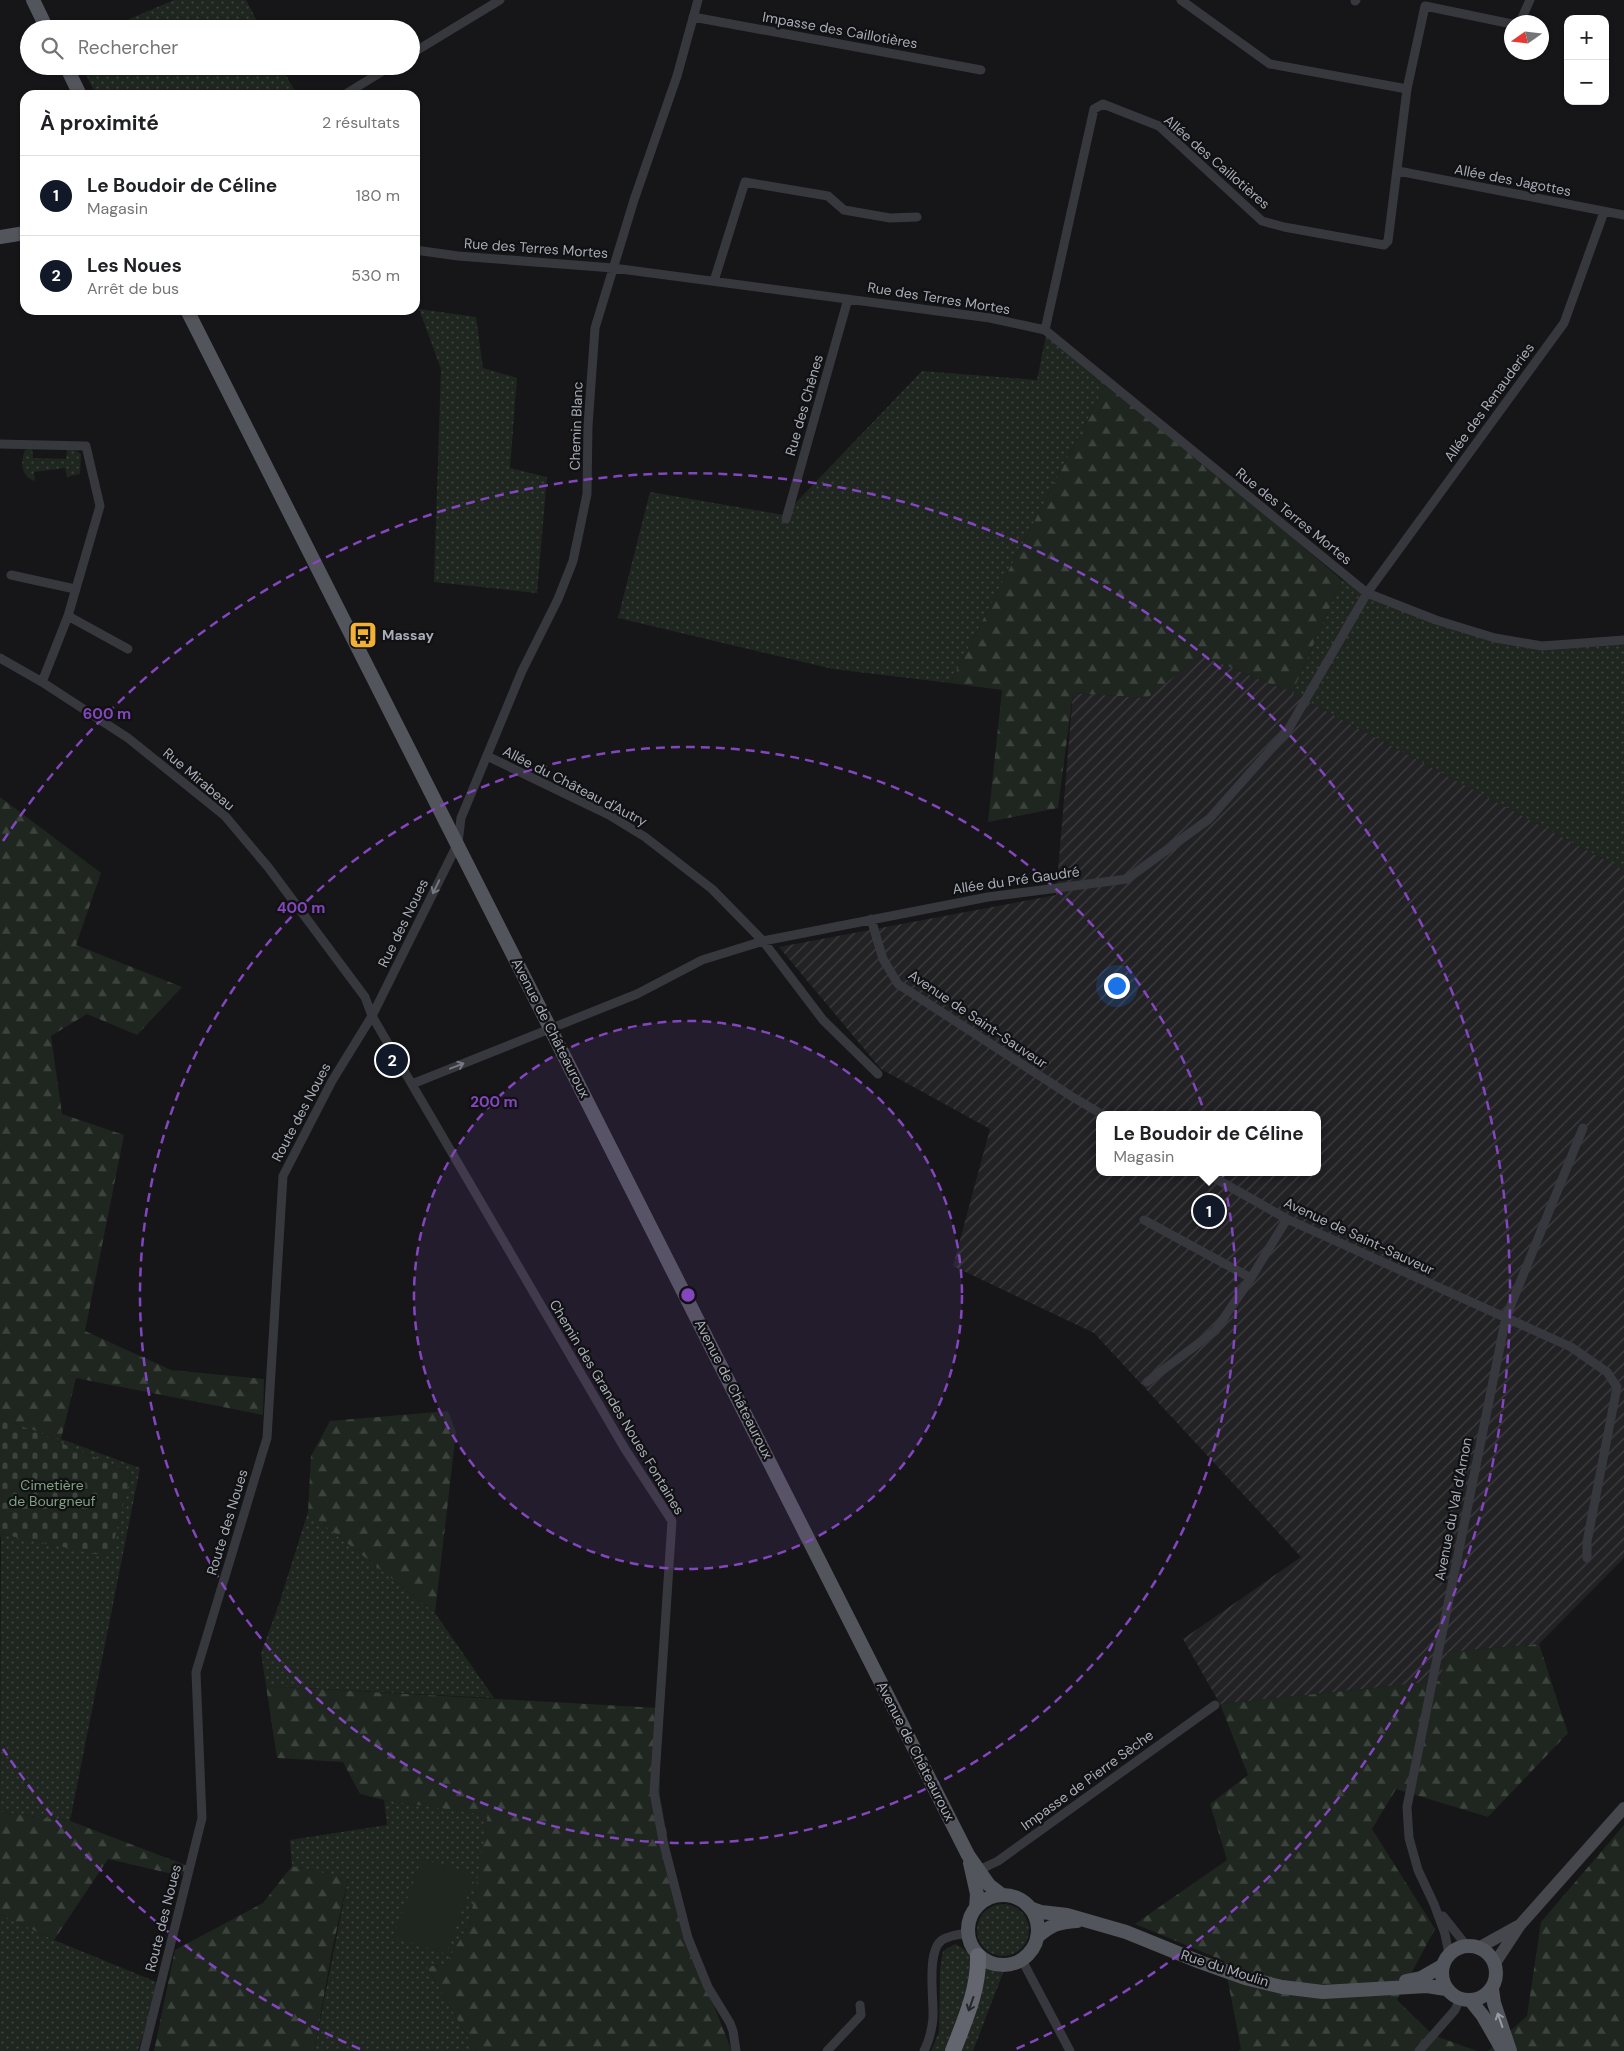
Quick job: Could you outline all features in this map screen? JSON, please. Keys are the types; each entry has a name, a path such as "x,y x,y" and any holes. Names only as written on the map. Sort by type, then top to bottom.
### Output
{"highway":[{"path":"953,2051 973,1997 979,1972 978,1956"}],"main road":[{"path":"33,0 43,20"},
{"path":"70,75 78,90"},
{"path":"0,237 20,233"},
{"name":"Avenue de Châteauroux","path":"190,315 968,1855 976,1872 976,1908"},
{"path":"976,1872 1002,1895"},
{"path":"1002,1895 1019,1898 1030,1908 1036,1921 1037,1937 1033,1949 1022,1960 1005,1966 991,1964 978,1956 971,1946 968,1933 968,1921 976,1908 987,1899 1002,1895"},
{"name":"Rue du Moulin","path":"1030,1908 1126,1932 1245,1978 1282,1987 1323,1992 1427,1986 1446,1989"},
{"path":"1037,1937 1050,1926 1065,1922 1088,1921"},
{"path":"1503,2051 1483,2016 1466,2000 1451,1994 1446,1989 1443,1978 1445,1960 1466,1945 1480,1948 1489,1954 1495,1963 1496,1976 1492,1989 1494,2003 1510,2051"},
{"name":"Rue du Moulin","path":"1367,1990 1421,1978 1445,1960"},
{"path":"1466,2000 1482,1997 1492,1989"}],"street":[{"path":"420,49 500,0"},
{"name":"Chemin Blanc","path":"458,843 461,818 522,671 558,599 573,561 587,494 588,426 595,328 634,200 661,126 698,0"},
{"path":"1182,0 1270,64 1407,89"},
{"path":"1523,15 1530,0"},
{"path":"1398,171 1407,89 1425,6 1504,22"},
{"name":"Impasse des Caillotières","path":"694,17 981,70"},
{"path":"352,90 376,75"},
{"name":"Allée des Caillotières","path":"1045,330 1094,109 1103,104 1159,126 1262,221 1284,227 1384,245 1388,241 1398,171"},
{"name":"Allée des Jagottes","path":"1398,171 1624,215"},
{"path":"714,281 745,182 828,196 844,210 890,218 917,217"},
{"name":"Allée des Renauderies","path":"1367,593 1564,323 1604,212"},
{"name":"Rue des Terres Mortes","path":"420,251 458,256 613,268 990,318 1045,330 1367,593 1436,620 1495,638 1542,646 1624,640"},
{"name":"Rue des Chênes","path":"786,519 848,299"},
{"path":"0,444 86,446 100,506 68,616 42,682"},
{"path":"11,575 75,590"},
{"name":"Allée du Pré Gaudré","path":"412,1084 637,994 702,960 762,941 988,897 1127,879 1209,818 1288,730 1367,593"},
{"path":"68,616 128,649"},
{"name":"Rue Mirabeau","path":"0,658 42,682 128,738 225,816 268,866 364,997 372,1016"},
{"name":"Allée du Château d'Autry","path":"487,756 609,815 645,836 712,889 762,941 822,1020 878,1074"},
{"name":"Rue des Noues","path":"372,1016 458,843"},
{"name":"Avenue de Saint-Sauveur","path":"871,919 882,960 898,984 1096,1111"},
{"name":"Chemin des Grandes Noues Fontaines","path":"372,1016 625,1449 672,1521 654,1792 663,1841 688,1938 708,1987 730,2023 736,2051"},
{"name":"Route des Noues","path":"144,2051 202,1818 196,1672 267,1438 283,1176 332,1081 372,1016"},
{"name":"Avenue du Val d’Arnon","path":"1445,1960 1445,1934 1434,1904 1418,1870 1409,1838 1407,1806 1506,1318 1583,1128"},
{"name":"Avenue de Saint-Sauveur","path":"1211,1176 1287,1219 1571,1347 1608,1372 1617,1386 1587,1542 1587,1558"},
{"path":"1148,1382 1215,1331 1251,1278 1287,1219"},
{"path":"1144,1220 1251,1278"},
{"name":"Impasse de Pierre Sèche","path":"976,1872 998,1861 1214,1705"},
{"path":"1495,1963 1520,1925 1624,1808"},
{"name":"Avenue du Val d’Arnon","path":"1434,1904 1466,1945"},
{"path":"1480,1948 1520,1925"},
{"path":"924,2051 929,2041 933,2019 933,1962 935,1949 942,1940 955,1934 968,1933"},
{"path":"1022,1960 1070,2051"},
{"path":"1420,2051 1454,2010 1466,2000"},
{"path":"827,2051 861,2015 860,2005"}],"shaded area":[{"path":"1201,655 1292,693 1624,870 1624,1558 1539,1644 1448,1652 1439,1681 1220,1704 1183,1639 1301,1557 1094,1333 953,1266 990,1129 881,1069 779,947 1056,895 1073,693 1147,698"}],"green space":[{"path":"174,0 246,0 256,20 127,20"},
{"path":"86,75 286,75 294,90 94,90"},
{"path":"420,309 476,317 483,368 517,378 510,468 547,477 537,593 434,582 441,369"},
{"path":"1047,331 1108,380 950,683 833,669 618,618 650,492 784,515 922,371 1037,380"},
{"path":"1108,380 1342,580 1292,693 1201,655 1147,698 1073,693 1058,808 988,822 1002,690 950,683"},
{"path":"32,448 33,458 66,459 67,449 77,451 81,454 80,474 67,477 65,468 34,472 35,481 30,479 24,472 22,460 25,450"},
{"path":"1342,580 1407,611 1490,636 1541,645 1624,639 1624,870 1292,693"},
{"path":"0,797 101,873 76,945 182,987 137,1035 87,1014 51,1036 62,1114 124,1135 85,1331 171,1370 264,1379 263,1415 76,1378 61,1439 0,1419"},
{"path":"448,1411 456,1432 435,1613 308,1512 311,1456 330,1421"},
{"name":"Cimetière de Bourgneuf","path":"0,1419 19,1425 131,1473 110,1557 1,1534 0,1539"},
{"path":"19,1425 140,1468 70,1821 0,1812 1,1534 110,1556 131,1473"},
{"path":"308,1512 435,1613 494,1698 266,1686 261,1653 278,1607"},
{"path":"1539,1644 1568,1733 1488,1817 1396,1789 1372,1829 1435,1929 1397,2000 1433,2035 1477,2051 1238,2051 1241,2049 1224,1961 1135,1924 1227,1860 1210,1804 1248,1775 1220,1704 1439,1681 1448,1652"},
{"path":"266,1686 658,1708 660,1796 685,1934 732,2051 476,2051 427,1967 446,1964 470,1922 488,1815 384,1800 360,1794 343,1762 277,1758"},
{"path":"384,1800 489,1815 470,1922 446,1964 427,1967 476,2051 314,2051 348,1879 292,1866 290,1840 387,1825"},
{"path":"0,1812 70,1821 188,1866 181,1876 108,1859 54,1940 0,1914"},
{"path":"1624,1825 1624,2051 1488,2051 1527,2016 1541,1922"},
{"path":"422,1859 475,1875 446,1954 393,1937"},
{"path":"292,1866 348,1878 332,1951 314,2051 154,2051 175,1950 263,1903"},
{"path":"998,1904 1008,1904 1022,1911 1029,1925 1029,1935 1022,1949 1008,1956 998,1956 988,1952 981,1945 977,1935 977,1925 981,1915 988,1908"},
{"path":"0,1914 54,1940 159,1983 138,2051 0,2051"},
{"path":"955,1944 966,1950 970,1956 972,1965 970,1976 963,2003 945,2051 931,2051 939,2032 940,1969 943,1951"},
{"path":"984,1967 1003,1973 973,2051 958,2051"}],"place":[{"name":"Massay","path":"363,635"},
{"name":"Les Noues","path":"392,1060"},
{"name":"Le Boudoir de Céline","path":"1209,1211"}]}
